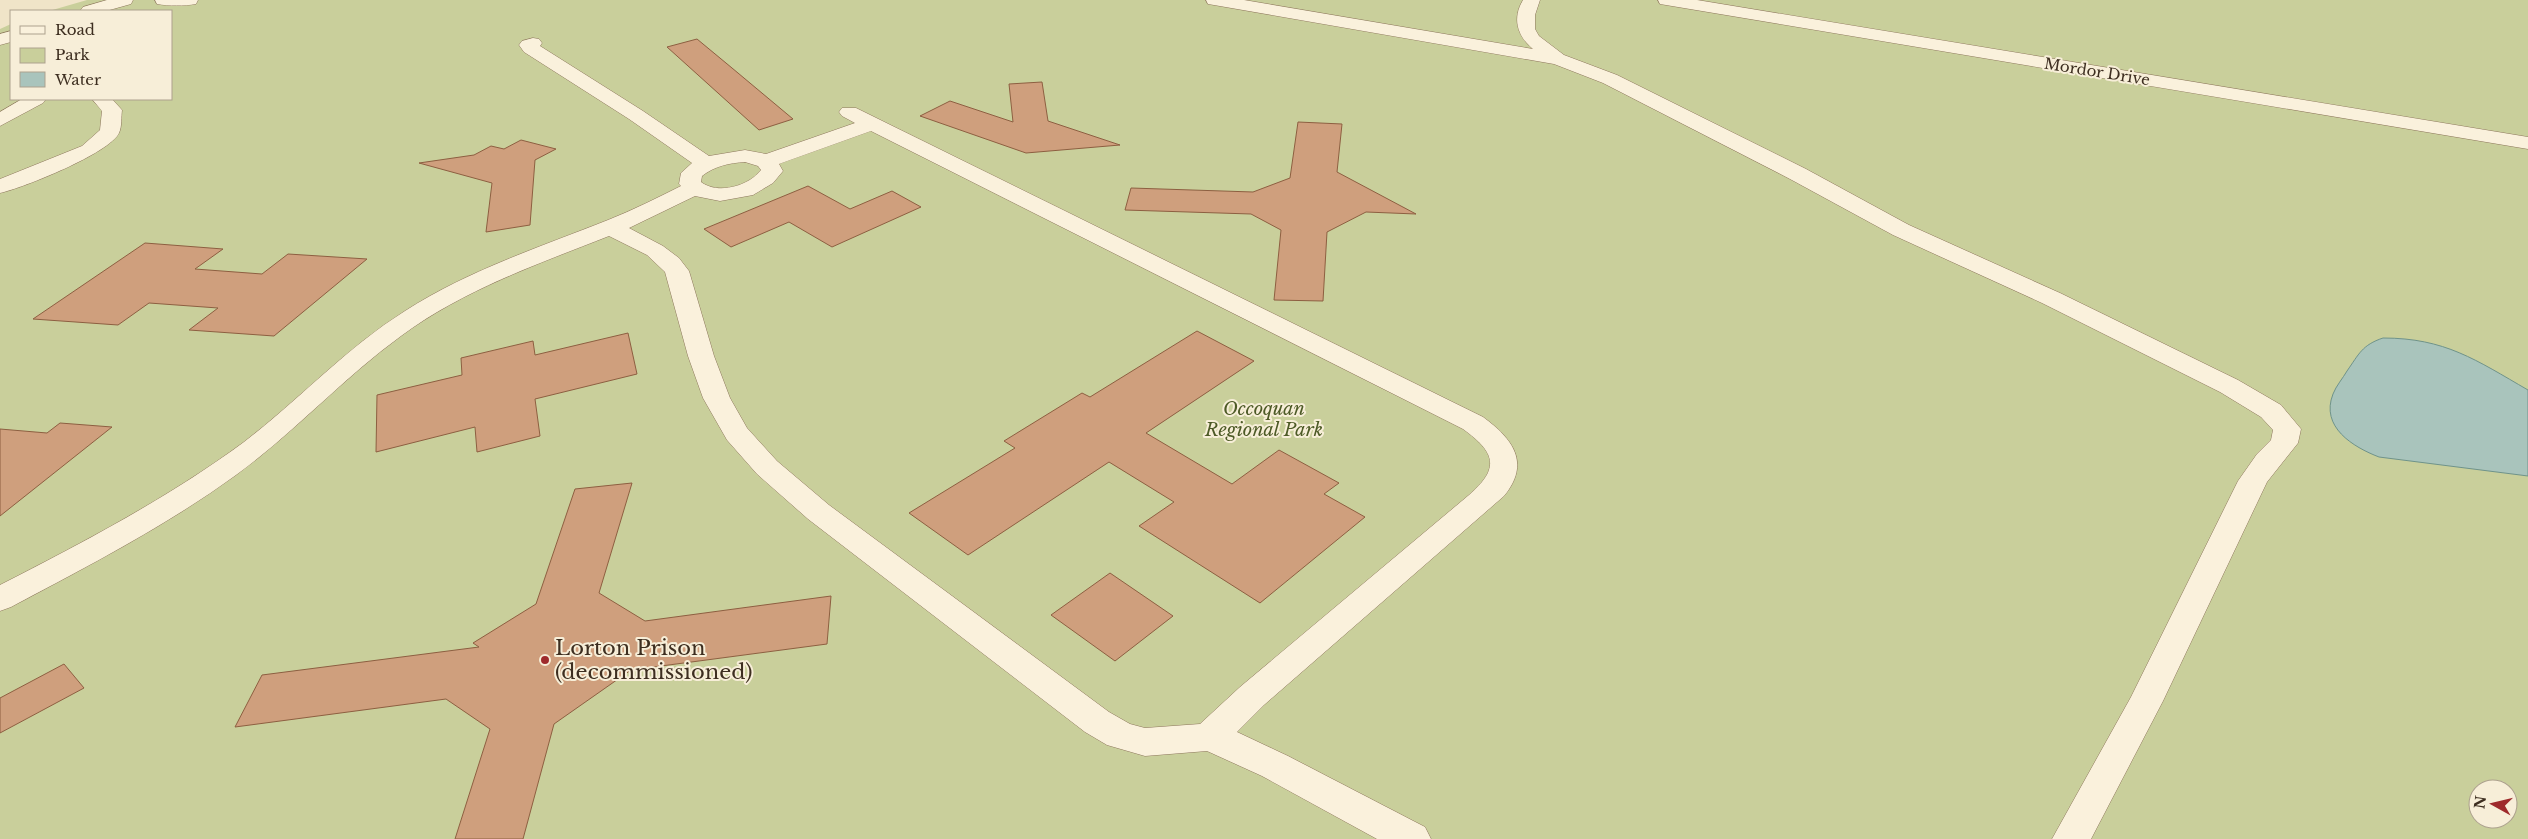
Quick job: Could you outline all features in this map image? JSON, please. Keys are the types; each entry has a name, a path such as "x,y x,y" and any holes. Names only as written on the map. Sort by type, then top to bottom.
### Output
{"street":[{"path":"92,10 125,0"},
{"path":"163,4 190,0"},
{"path":"1214,0 1558,59 1610,79 1798,174 1901,230 2050,298 2229,386 2260,403 2283,422 2287,429 2284,443 2267,460 2253,481 2146,701 2071,839"},
{"path":"1532,0 1529,3 1524,22 1525,30 1530,38 1558,59"},
{"name":"Mordor Drive","path":"1666,0 2528,143"},
{"path":"533,43 528,45 530,48 557,67 636,115 707,164"},
{"path":"0,120 34,100"},
{"path":"0,187 89,150 110,132 112,110 102,100"},
{"path":"611,228 656,249 668,259 677,271 715,396 736,434 772,474 944,609 1096,722 1120,735 1145,742 1187,740 1210,736 1252,696 1500,482 1504,460 1499,447 1487,432 1473,423 922,146 860,118 766,161"},
{"path":"732,157 757,158 766,161 771,166 772,171 769,177 751,188 726,194 701,192 690,184 692,174 707,164 732,157"},
{"path":"0,600 135,526 222,471 256,446 356,358 413,316 489,274 611,228 693,188"},
{"path":"1210,736 1275,766 1412,839"}],"green space":[{"name":"Occoquan Regional Park","path":"87,0 2528,0 2528,839 0,839 0,29 10,24 10,100 172,100 172,10 52,10"}],"water":[{"path":"2383,338 2424,342 2459,353 2476,360 2528,390 2528,476 2379,457 2359,448 2341,434 2331,416 2330,406 2333,394 2362,351 2370,344"}],"building":[{"path":"697,39 793,119 759,130 667,47"},
{"path":"1042,82 1048,121 1120,145 1026,153 920,116 950,101 1013,122 1009,84"},
{"path":"1298,122 1342,124 1337,172 1416,214 1366,212 1327,232 1323,301 1274,300 1281,230 1251,214 1125,210 1131,188 1253,192 1290,178"},
{"path":"521,140 556,149 535,160 530,225 486,232 492,183 419,163 474,155 491,146 504,149"},
{"path":"808,186 850,209 892,191 921,207 832,247 789,222 731,247 704,229"},
{"path":"145,243 223,249 195,269 262,274 288,254 367,259 274,336 189,330 218,308 149,303 118,325 33,319"},
{"path":"1197,331 1254,361 1146,433 1232,484 1279,450 1339,483 1324,494 1365,517 1260,603 1139,526 1174,502 1109,462 968,555 909,513 1015,448 1004,441 1082,393 1090,397"},
{"path":"628,333 637,374 535,399 540,436 477,452 475,427 376,452 377,395 462,375 461,358 533,341 535,355"},
{"path":"60,423 112,427 0,516 0,429 47,433"},
{"name":"Lorton Prison (decommissioned)","path":"632,483 599,593 645,621 831,596 827,644 631,670 554,724 523,839 455,839 490,729 446,699 235,727 262,675 479,647 473,643 536,604 575,489"},
{"path":"1110,573 1173,616 1115,661 1051,615"},
{"path":"64,664 84,688 0,733 0,698"}],"place":[{"name":"Lorton Prison (decommissioned)","path":"545,660"}]}
